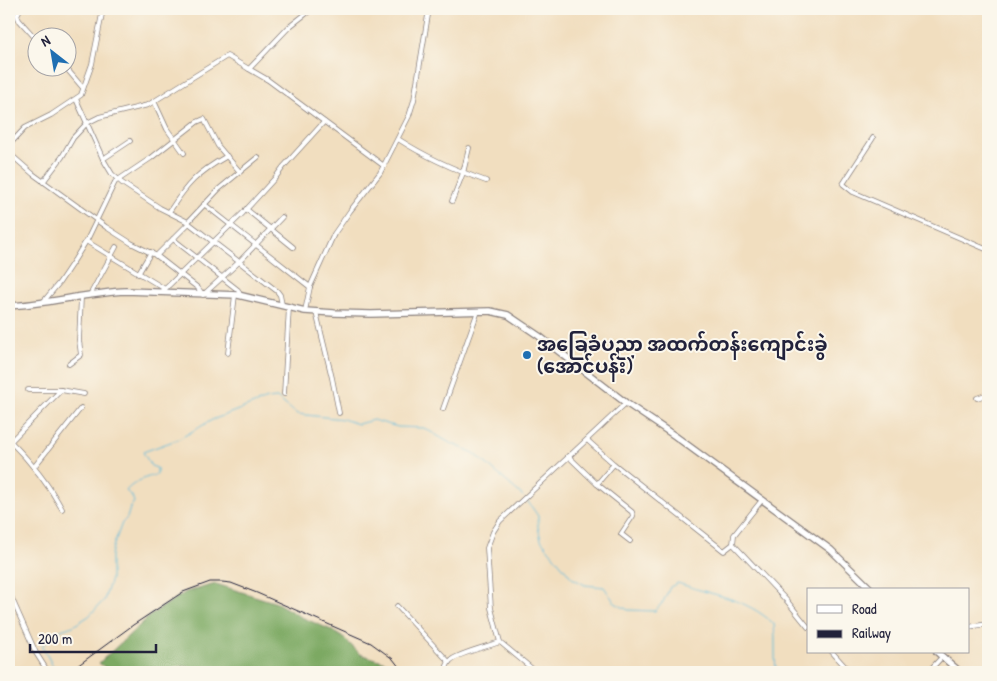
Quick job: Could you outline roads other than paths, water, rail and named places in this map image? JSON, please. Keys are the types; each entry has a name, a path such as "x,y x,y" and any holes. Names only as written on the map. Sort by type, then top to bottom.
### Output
{"main road":[{"path":"9,306 42,304 90,295 126,291 164,291 237,295 316,312 371,314 478,311 501,313 516,319 626,403 831,550 870,588"},
{"path":"939,655 960,672"}],"street":[{"path":"20,9 17,15 28,30"},
{"path":"9,145 25,128 51,115 81,95 92,64 103,9"},
{"path":"249,69 289,27 312,9"},
{"path":"305,311 310,287 334,234 384,166 409,116 414,100 429,9"},
{"path":"43,182 62,157 73,138 87,123 99,117 148,105 227,56 268,80 384,166"},
{"path":"74,78 83,88"},
{"path":"76,99 103,159 112,174 154,204 188,223 214,242 277,291 282,305"},
{"path":"154,101 173,140 184,152"},
{"path":"42,304 59,283 86,241 115,182 151,158 197,122 204,118 218,146 240,172"},
{"path":"86,241 164,291 230,226 324,122"},
{"path":"9,133 13,140"},
{"path":"873,138 843,184 853,192 988,250"},
{"path":"398,139 426,156 486,181"},
{"path":"103,159 130,141"},
{"path":"452,201 463,173 469,148"},
{"path":"9,152 43,182 131,243 151,252 198,288 203,294 239,262 282,217"},
{"path":"169,212 194,178 227,156"},
{"path":"156,256 204,204 258,157"},
{"path":"204,204 255,246 310,287"},
{"path":"246,209 293,247"},
{"path":"173,239 238,290 228,353"},
{"path":"90,295 116,247"},
{"path":"138,274 151,252"},
{"path":"69,364 81,354 78,340 81,297"},
{"path":"284,394 289,307"},
{"path":"443,409 478,311"},
{"path":"316,312 339,413"},
{"path":"28,390 61,390 84,394"},
{"path":"61,390 10,441 51,489 62,509"},
{"path":"977,398 988,394"},
{"path":"536,672 500,642 491,608 487,548 492,532 500,521 626,403"},
{"path":"34,467 81,408"},
{"path":"587,440 614,464 724,551 733,544 734,535 762,500"},
{"path":"568,456 597,484 632,512 633,516 621,534 630,541"},
{"path":"597,484 614,464"},
{"path":"733,544 787,601 807,626"},
{"path":"9,592 36,653 48,672"},
{"path":"397,606 448,662"},
{"path":"970,627 988,624"},
{"path":"445,672 448,662 459,655 500,642"},
{"path":"834,654 850,672"},
{"path":"928,672 939,655"}],"waterway":[{"path":"50,670 54,668 42,646 61,630 73,626 89,616 104,600 111,579 113,547 122,523 127,518 134,502 132,496 126,491 140,480 157,475 157,468 151,466 143,452 179,439 212,420 267,399 277,398 297,414 343,419 358,424 373,420 398,427 424,428 450,443 474,453 523,496"},
{"path":"526,499 538,516 541,540 572,578 585,585 604,587 615,603 628,610 655,611 663,602 670,587 678,583 728,598 752,608 774,624 775,664 778,672"}],"railway":[{"path":"69,672 133,625 183,592 210,582 231,583 371,643 393,659 403,672"}],"place":[{"name":"အခြေခံပညာ အထက်တန်းကျောင်းခွဲ (အောင်ပန်း)","path":"527,355"}]}
